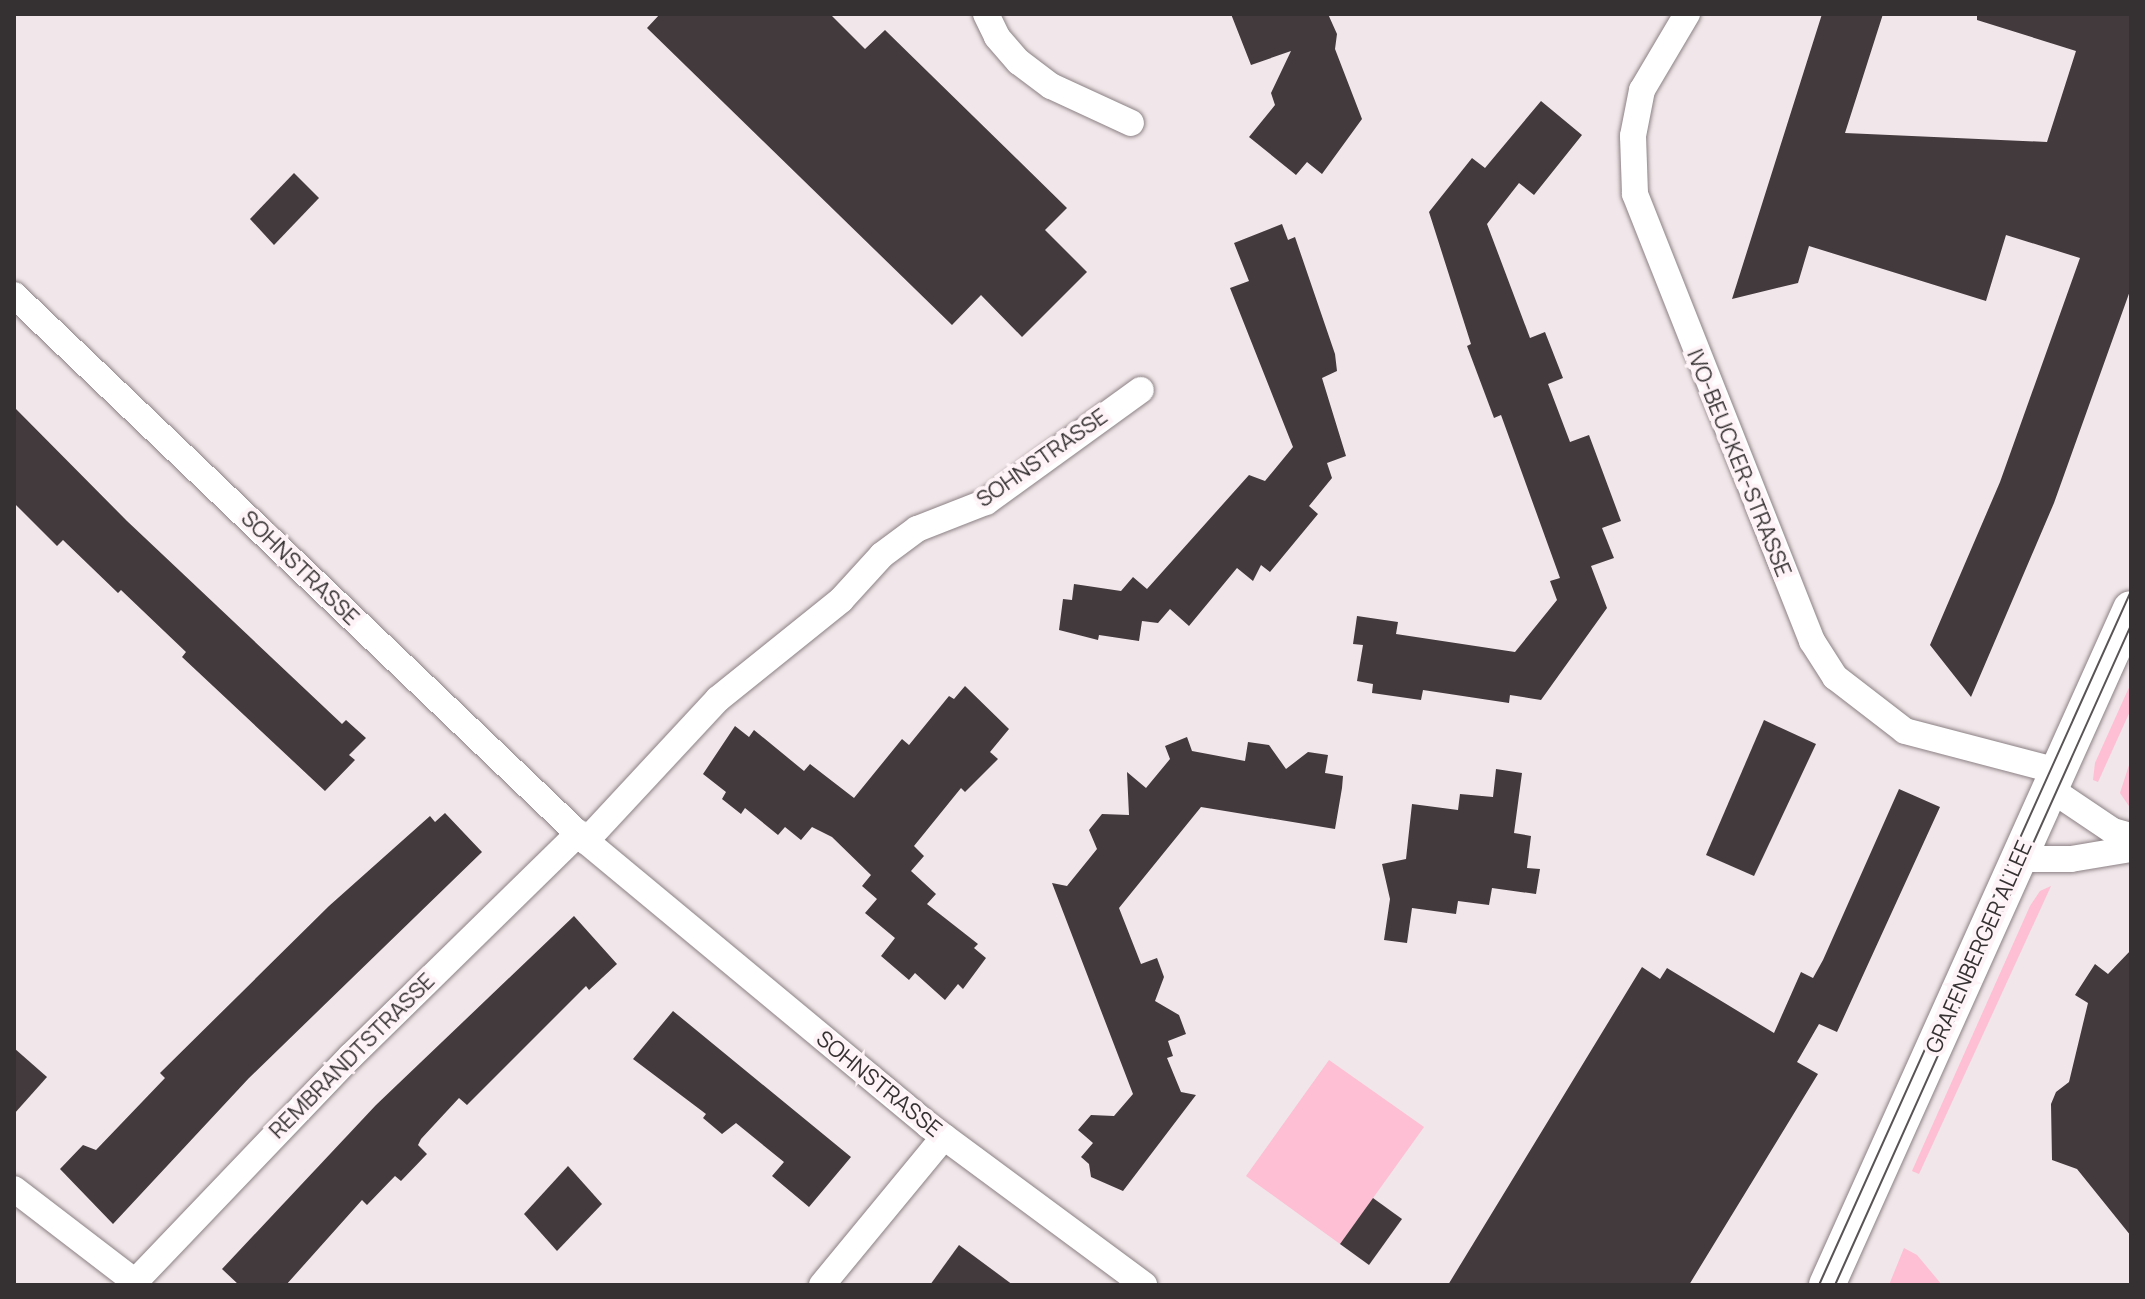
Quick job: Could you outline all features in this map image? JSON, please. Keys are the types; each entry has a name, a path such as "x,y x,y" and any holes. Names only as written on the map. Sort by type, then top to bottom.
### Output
{"main road":[{"name":"GRAFENBERGER ALLEE","path":"1827,1285 2131,609"}],"street":[{"path":"986,14 1019,62 1051,86 1131,123"},
{"name":"IVO-BEUCKER-STRASSE","path":"1687,14 1642,90 1633,136 1635,194 1812,641 1845,687 1905,731 2053,779 2113,831 2131,836"},
{"name":"SOHNSTRASSE","path":"14,295 582,837 944,1137 1144,1285"},
{"name":"SOHNSTRASSE","path":"582,837 718,699 841,600 882,555 917,529 986,502 1141,390"},
{"name":"REMBRANDTSTRASSE","path":"135,1284 306,1101 582,837"},
{"path":"2019,859 2071,859 2131,849"},
{"path":"822,1285 944,1137"},
{"path":"14,1189 135,1284"}],"shaded area":[{"path":"2131,683 2131,709 2098,782 2093,780 2095,763"},
{"path":"2131,759 2131,809 2120,793"},
{"path":"2051,886 1919,1174 1912,1171 2030,906 2040,891"},
{"path":"1329,1060 1424,1127 1340,1244 1246,1176"},
{"path":"1904,1248 1917,1255 1942,1285 1889,1285"}],"building":[{"path":"660,14 830,14 865,49 885,30 1067,208 1045,230 1087,272 1022,337 981,295 952,325 647,28"},
{"path":"1231,14 1328,14 1337,34 1335,49 1362,119 1322,174 1307,162 1296,175 1249,137 1275,105 1271,93 1291,51 1251,65"},
{"path":"1822,14 1883,14 1845,133 2047,142 2076,51 1977,20 1977,14 2131,14 2131,288 2054,503 1971,697 1930,645 2000,482 2080,258 2006,235 1986,301 1809,246 1798,283 1732,299"},
{"path":"1541,101 1582,135 1534,195 1519,183 1487,224 1530,338 1545,332 1563,378 1548,384 1570,442 1589,435 1621,521 1602,528 1614,558 1591,566 1607,608 1541,700 1510,695 1509,703 1423,690 1421,700 1372,693 1373,684 1357,681 1363,645 1353,644 1357,616 1398,622 1396,634 1515,652 1557,600 1550,581 1560,578 1501,415 1494,418 1467,346 1471,344 1429,212 1472,158 1485,168"},
{"path":"294,173 319,198 274,245 250,219"},
{"path":"1282,224 1288,240 1295,237 1335,354 1337,371 1322,378 1346,456 1327,463 1332,478 1309,506 1318,514 1270,572 1261,565 1253,581 1237,568 1189,626 1170,609 1158,623 1142,621 1139,641 1099,635 1098,640 1059,630 1063,599 1072,600 1074,584 1121,591 1133,577 1147,589 1249,475 1265,481 1293,447 1230,288 1249,281 1234,243"},
{"path":"14,407 127,521 342,724 346,720 366,738 349,755 355,760 325,791 182,657 186,652 121,590 118,593 63,540 57,546 14,503"},
{"path":"965,686 1009,729 990,752 998,759 965,792 961,788 914,846 924,856 911,871 936,894 927,904 978,944 974,948 986,958 963,989 958,984 945,1000 915,973 909,980 881,956 895,938 865,913 877,899 862,886 871,875 832,837 812,827 801,840 785,827 778,835 745,808 741,814 722,799 726,792 703,774 735,726 749,737 754,730 804,771 810,764 854,798 902,739 909,745 949,696 954,699"},
{"path":"1764,720 1816,744 1754,876 1706,855"},
{"path":"1187,737 1192,751 1245,761 1248,742 1269,745 1286,769 1308,752 1328,755 1325,773 1343,776 1342,788 1335,829 1201,807 1119,908 1141,964 1157,958 1164,977 1155,1001 1179,1015 1186,1034 1168,1041 1173,1056 1167,1058 1181,1092 1196,1095 1123,1191 1091,1177 1089,1164 1081,1157 1093,1143 1078,1130 1091,1115 1114,1116 1133,1094 1052,883 1067,886 1097,849 1089,830 1102,814 1129,815 1127,772 1146,788 1170,759 1165,746"},
{"path":"1496,769 1522,773 1514,833 1531,836 1527,868 1540,869 1536,894 1492,888 1489,905 1458,901 1456,914 1412,908 1407,943 1384,940 1390,899 1382,864 1406,859 1412,804 1458,810 1460,794 1493,797"},
{"path":"1899,789 1940,807 1837,1032 1819,1024 1797,1062 1818,1074 1689,1285 1448,1285 1642,967 1660,979 1667,968 1774,1033 1801,972 1813,978 1823,960"},
{"path":"445,813 482,852 249,1078 113,1224 60,1169 83,1145 96,1150 165,1078 160,1073 329,906 430,816 435,822"},
{"path":"574,916 617,964 589,990 586,986 467,1105 459,1098 421,1139 418,1145 427,1154 401,1181 395,1176 367,1205 362,1200 286,1285 239,1285 222,1269 376,1105"},
{"path":"2131,950 2131,1236 2077,1169 2052,1160 2051,1104 2056,1092 2069,1082 2088,1003 2075,995 2095,964 2108,974"},
{"path":"673,1011 851,1157 809,1207 772,1176 784,1162 736,1123 722,1134 703,1118 706,1114 633,1059"},
{"path":"14,1048 47,1077 14,1114"},
{"path":"568,1166 602,1204 557,1251 524,1214"},
{"path":"1373,1198 1402,1219 1369,1265 1340,1244"},
{"path":"959,1245 1013,1285 930,1285"}],"tram line":[{"path":"1819,1285 2131,591"},
{"path":"1835,1285 2131,625"}]}
